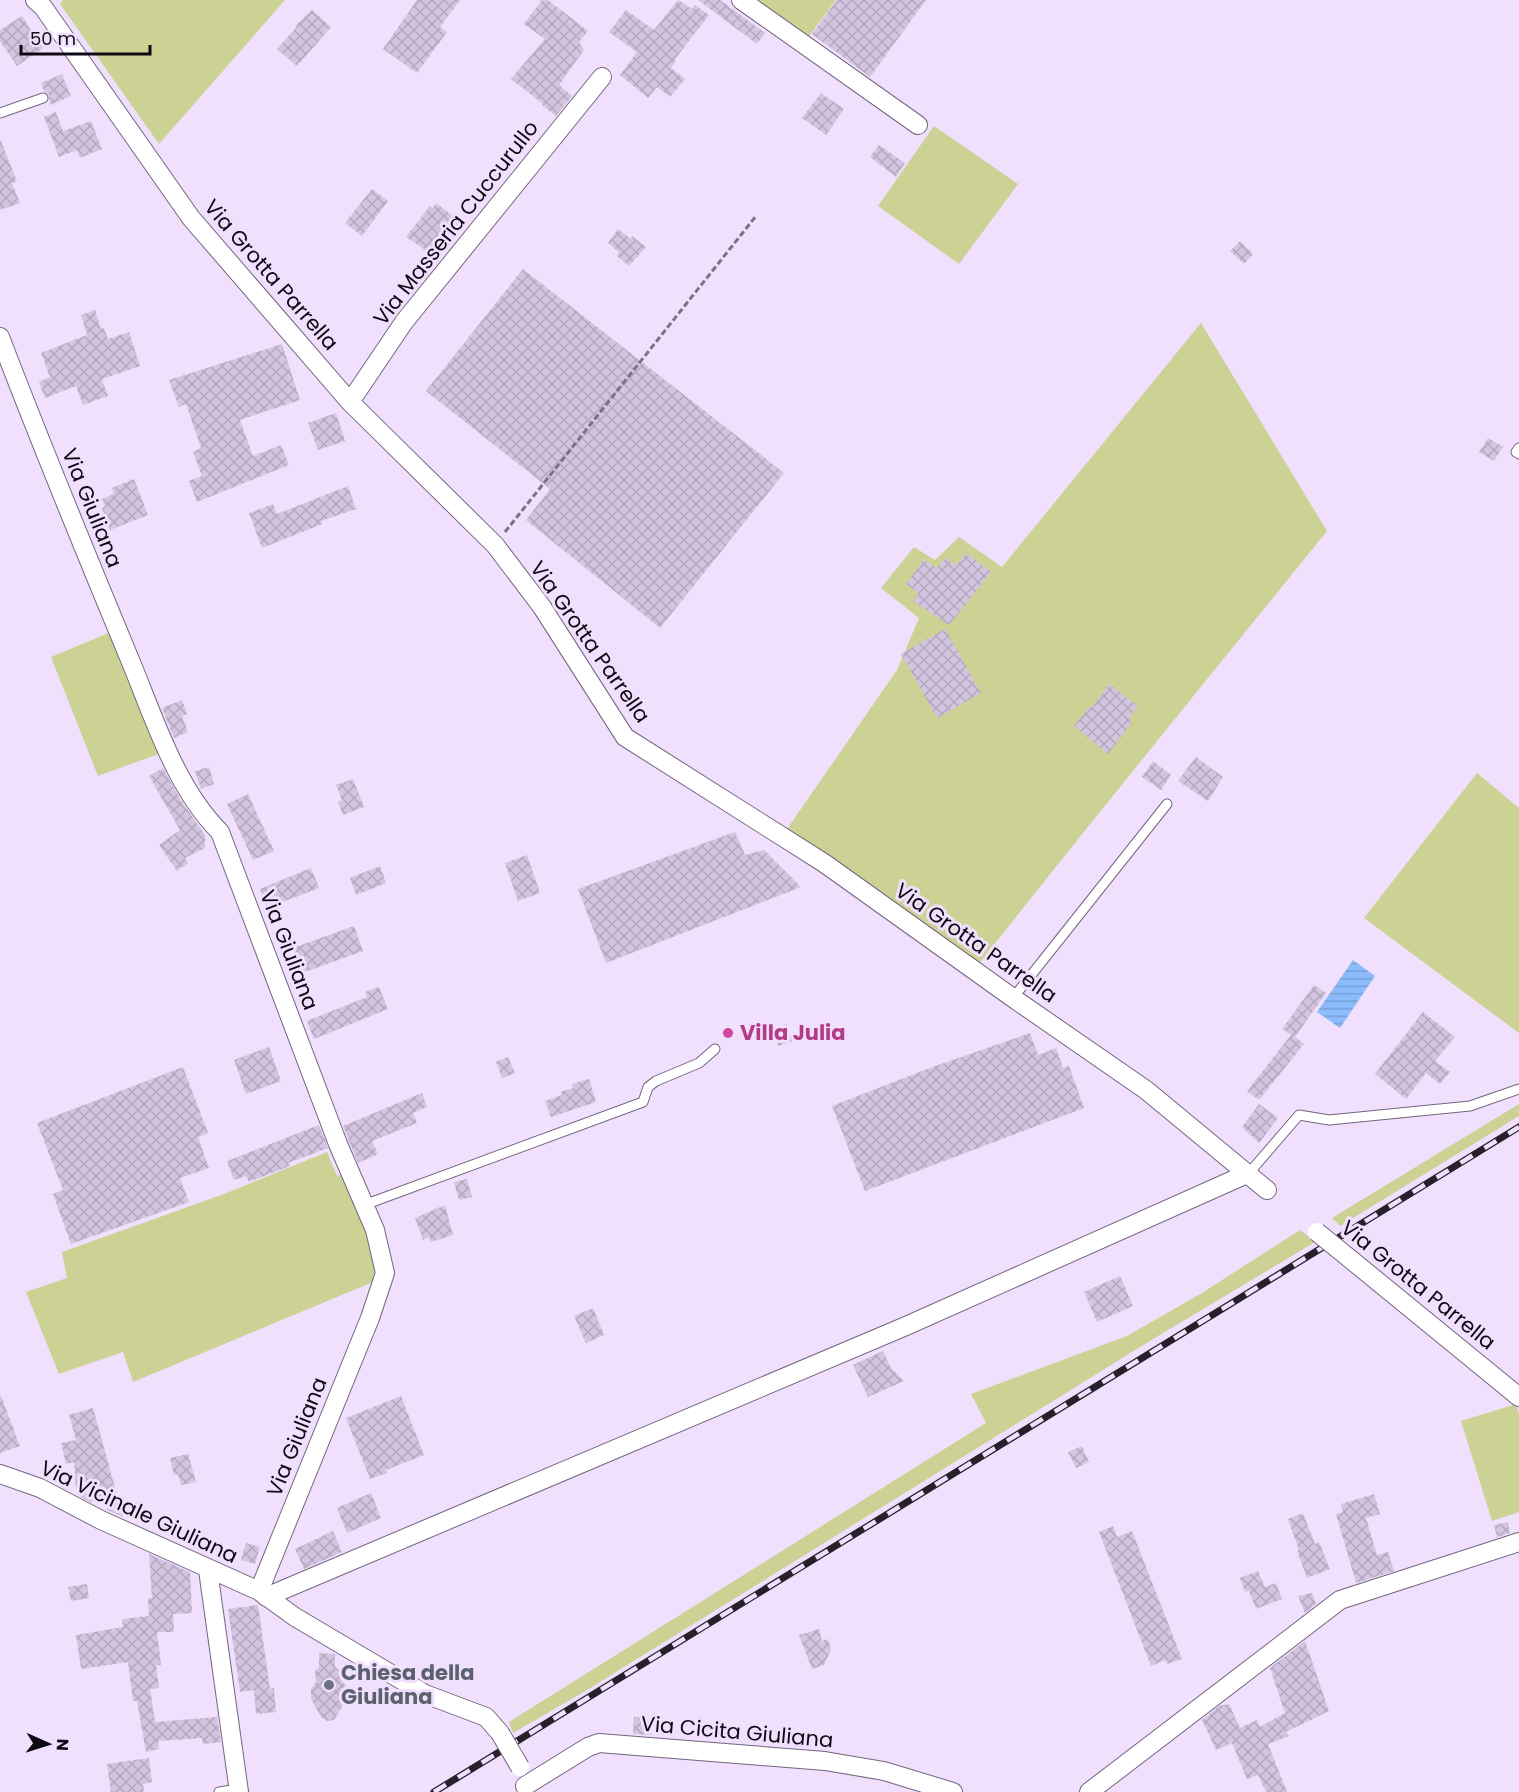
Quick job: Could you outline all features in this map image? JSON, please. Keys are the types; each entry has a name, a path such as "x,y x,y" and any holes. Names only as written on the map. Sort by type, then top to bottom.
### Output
{"street":[{"path":"741,0 918,125"},
{"name":"Via Grotta Parrella","path":"43,2 191,218 350,402 495,545 542,607 625,737 824,863 1013,998 1146,1089 1268,1190"},
{"name":"Via Masseria Cuccurullo","path":"350,402 404,322 602,77"},
{"name":"Via Giuliana","path":"0,337 63,500 159,732 187,790 209,822 220,832 338,1144 375,1230 385,1273 370,1318 262,1594"},
{"path":"262,1594 895,1330 1249,1173"},
{"name":"Via Grotta Parrella","path":"1317,1232 1519,1396"},
{"name":"Via Vicinale Giuliana","path":"0,1474 40,1488 101,1520 262,1594 304,1623 425,1694 486,1717 500,1733 520,1767 524,1776 525,1789"},
{"path":"1089,1792 1341,1600 1519,1542"},
{"path":"208,1570 239,1791"},
{"name":"Via Cicita Giuliana","path":"525,1789 588,1747 600,1743 825,1761 884,1771 953,1792"}],"lane":[{"path":"0,113 43,98"},
{"path":"1519,448 1516,452 1519,453"},
{"path":"1013,998 1167,804"},
{"path":"364,1205 643,1102 648,1087 656,1081 699,1064 715,1049"},
{"path":"1249,1173 1299,1115 1329,1120 1470,1106 1519,1089"},
{"path":"219,1792 239,1791"}],"path":[{"path":"495,545 756,216"}],"green space":[{"path":"63,0 285,0 159,144 60,4"},
{"path":"753,0 836,0 807,39"},
{"path":"934,126 1018,184 959,264 878,206"},
{"path":"1201,323 1327,531 978,965 785,832 897,670 919,618 881,588 914,547 935,560 959,537 1002,567"},
{"path":"111,632 161,753 98,776 51,657"},
{"path":"1477,773 1519,808 1519,1033 1364,918"},
{"path":"1519,1104 1519,1116 1340,1226 1332,1218"},
{"path":"327,1152 337,1176 342,1174 369,1240 375,1263 373,1282 133,1382 123,1352 59,1374 26,1292 67,1278 62,1252 224,1194"},
{"path":"1300,1230 1315,1242 1153,1339 587,1690 513,1733 509,1722 986,1423 971,1394 1127,1336 1202,1293"},
{"path":"1516,1404 1519,1414 1519,1512 1492,1521 1461,1421"}],"water":[{"path":"1353,960 1375,976 1340,1028 1317,1012"}],"building":[{"path":"417,0 460,0 440,27 447,32 417,73 383,49"},
{"path":"542,0 548,0 588,31 579,42 584,50 559,85 572,96 556,116 511,79 545,39 524,24"},
{"path":"678,0 692,9 695,5 709,15 675,59 671,68 685,79 670,97 657,87 648,98 620,75 637,52 609,32 626,10 654,30"},
{"path":"698,0 720,0 765,33 757,44"},
{"path":"837,0 926,0 870,77 812,34"},
{"path":"312,10 331,27 297,66 277,49 297,27 295,26"},
{"path":"22,16 43,48 17,66 0,41 0,30"},
{"path":"62,74 71,96 50,105 49,95 44,91 41,83"},
{"path":"821,93 844,109 826,135 802,118"},
{"path":"56,112 63,131 91,121 102,149 80,158 77,150 59,157 44,117"},
{"path":"0,139 17,181 12,183 20,203 0,210"},
{"path":"879,145 905,163 896,177 870,157"},
{"path":"372,189 388,201 362,236 345,223"},
{"path":"436,203 462,223 456,231 459,233 444,252 442,250 436,257 406,237 430,206 433,208"},
{"path":"618,229 646,247 629,266 617,256 619,252 608,243"},
{"path":"1240,241 1253,254 1244,264 1230,251"},
{"path":"523,269 784,473 660,628 526,520 550,489 426,391"},
{"path":"95,310 101,329 104,328 108,339 129,332 140,366 102,379 108,396 83,405 76,386 45,398 39,382 50,377 41,353 87,335 81,315"},
{"path":"282,344 300,400 240,420 253,456 281,445 289,465 197,502 189,481 202,476 193,452 201,448 186,404 179,407 169,380"},
{"path":"336,413 345,441 318,450 308,423"},
{"path":"1488,438 1503,447 1494,461 1479,452"},
{"path":"134,479 148,515 110,530 102,508 105,507 102,499 114,494 112,488"},
{"path":"348,486 356,509 321,521 322,524 262,548 249,513 273,504 277,514"},
{"path":"966,553 991,572 949,625 913,601 919,593 906,584 924,560 937,568 945,558 956,565"},
{"path":"945,629 981,693 937,718 901,654"},
{"path":"1109,684 1138,706 1129,718 1132,722 1108,754 1074,726 1089,707 1092,708"},
{"path":"182,700 187,714 182,716 188,732 174,738 162,708"},
{"path":"1196,757 1223,777 1208,801 1178,781"},
{"path":"1153,761 1171,775 1161,790 1142,777"},
{"path":"209,767 214,784 201,789 195,771"},
{"path":"163,768 180,799 205,835 205,848 185,858 188,863 177,871 159,845 180,830 149,776"},
{"path":"353,779 364,807 343,815 338,802 342,800 336,785"},
{"path":"248,794 274,851 253,860 227,804"},
{"path":"735,832 745,855 764,850 801,887 606,963 578,889"},
{"path":"527,855 540,893 518,901 505,863"},
{"path":"380,866 386,883 356,895 350,878"},
{"path":"311,868 319,888 267,908 260,889"},
{"path":"354,926 363,951 302,973 293,948"},
{"path":"1314,985 1326,993 1295,1037 1304,1044 1259,1100 1247,1091 1291,1035 1282,1029"},
{"path":"379,987 388,1009 314,1039 307,1021 367,997 365,992"},
{"path":"1423,1012 1455,1037 1435,1061 1450,1072 1440,1084 1426,1073 1406,1099 1375,1074"},
{"path":"787,1024 793,1041 778,1046 772,1029"},
{"path":"1030,1033 1038,1055 1056,1048 1063,1068 1069,1066 1084,1108 865,1191 832,1106 927,1069"},
{"path":"269,1047 281,1081 246,1094 234,1060"},
{"path":"508,1057 515,1073 502,1078 496,1062"},
{"path":"183,1067 208,1133 198,1137 209,1168 180,1178 189,1202 71,1244 53,1194 63,1190 37,1123"},
{"path":"589,1079 596,1102 551,1117 545,1101 562,1095 561,1092 573,1088 572,1084"},
{"path":"422,1093 427,1107 413,1113 417,1123 372,1141 378,1154 358,1163 343,1126"},
{"path":"1259,1104 1278,1118 1259,1143 1242,1127"},
{"path":"319,1125 328,1148 288,1163 290,1166 249,1182 246,1176 234,1180 227,1161"},
{"path":"467,1179 472,1197 459,1200 454,1182"},
{"path":"445,1205 453,1235 431,1242 429,1237 423,1240 415,1218"},
{"path":"1120,1276 1133,1306 1097,1322 1084,1292"},
{"path":"593,1308 604,1335 586,1343 574,1316"},
{"path":"883,1351 891,1368 904,1381 868,1397 853,1365"},
{"path":"401,1396 424,1455 370,1479 346,1418"},
{"path":"0,1397 20,1446 0,1453"},
{"path":"93,1408 123,1517 107,1510 105,1499 90,1502 81,1497 80,1488 76,1489 74,1462 66,1464 61,1443 76,1440 69,1415"},
{"path":"1082,1446 1089,1462 1076,1468 1068,1452"},
{"path":"188,1454 196,1482 181,1485 178,1474 174,1475 170,1458"},
{"path":"371,1493 381,1518 347,1533 337,1508"},
{"path":"1374,1494 1380,1514 1366,1518 1377,1555 1388,1552 1394,1571 1356,1583 1336,1514 1343,1512 1341,1504"},
{"path":"1303,1513 1315,1544 1319,1542 1330,1569 1307,1578 1288,1519"},
{"path":"1508,1522 1510,1533 1497,1537 1494,1525"},
{"path":"1113,1526 1117,1537 1132,1531 1182,1659 1167,1664 1165,1660 1151,1666 1099,1532"},
{"path":"333,1531 342,1552 304,1569 295,1549"},
{"path":"246,1543 260,1547 255,1564 241,1560"},
{"path":"149,1554 190,1572 192,1613 173,1614 174,1632 157,1632 161,1665 156,1665 159,1688 150,1689 155,1722 217,1717 221,1742 203,1744 202,1738 158,1741 159,1749 146,1752 137,1701 133,1701 128,1662 81,1669 76,1635 123,1627 122,1619 149,1616 148,1598 152,1598"},
{"path":"1258,1571 1265,1587 1276,1583 1282,1599 1256,1609 1249,1591 1245,1592 1240,1578"},
{"path":"87,1584 89,1598 71,1601 68,1587"},
{"path":"1312,1593 1316,1604 1305,1613 1298,1596"},
{"path":"258,1605 270,1689 274,1688 276,1712 256,1714 254,1690 240,1692 228,1609"},
{"path":"819,1629 822,1641 828,1639 831,1650 824,1665 812,1669 799,1635"},
{"path":"1305,1641 1329,1711 1286,1732 1289,1736 1268,1744 1287,1792 1266,1792 1258,1775 1247,1779 1232,1743 1216,1750 1202,1720 1219,1706 1229,1704 1240,1728 1257,1720 1260,1727 1285,1713 1270,1668"},
{"name":"Chiesa della Giuliana","path":"319,1653 335,1654 335,1667 340,1671 341,1680 348,1688 348,1697 334,1720 327,1721 321,1717 311,1699 311,1689 316,1682 315,1671 319,1667"},
{"path":"634,1717 646,1718 652,1735 633,1734"},
{"path":"149,1758 152,1782 143,1784 144,1792 111,1792 107,1764"}],"railway":[{"path":"434,1792 1519,1127"}],"place":[{"name":"Villa Julia","path":"728,1033"},
{"name":"Chiesa della Giuliana","path":"329,1685"}]}
